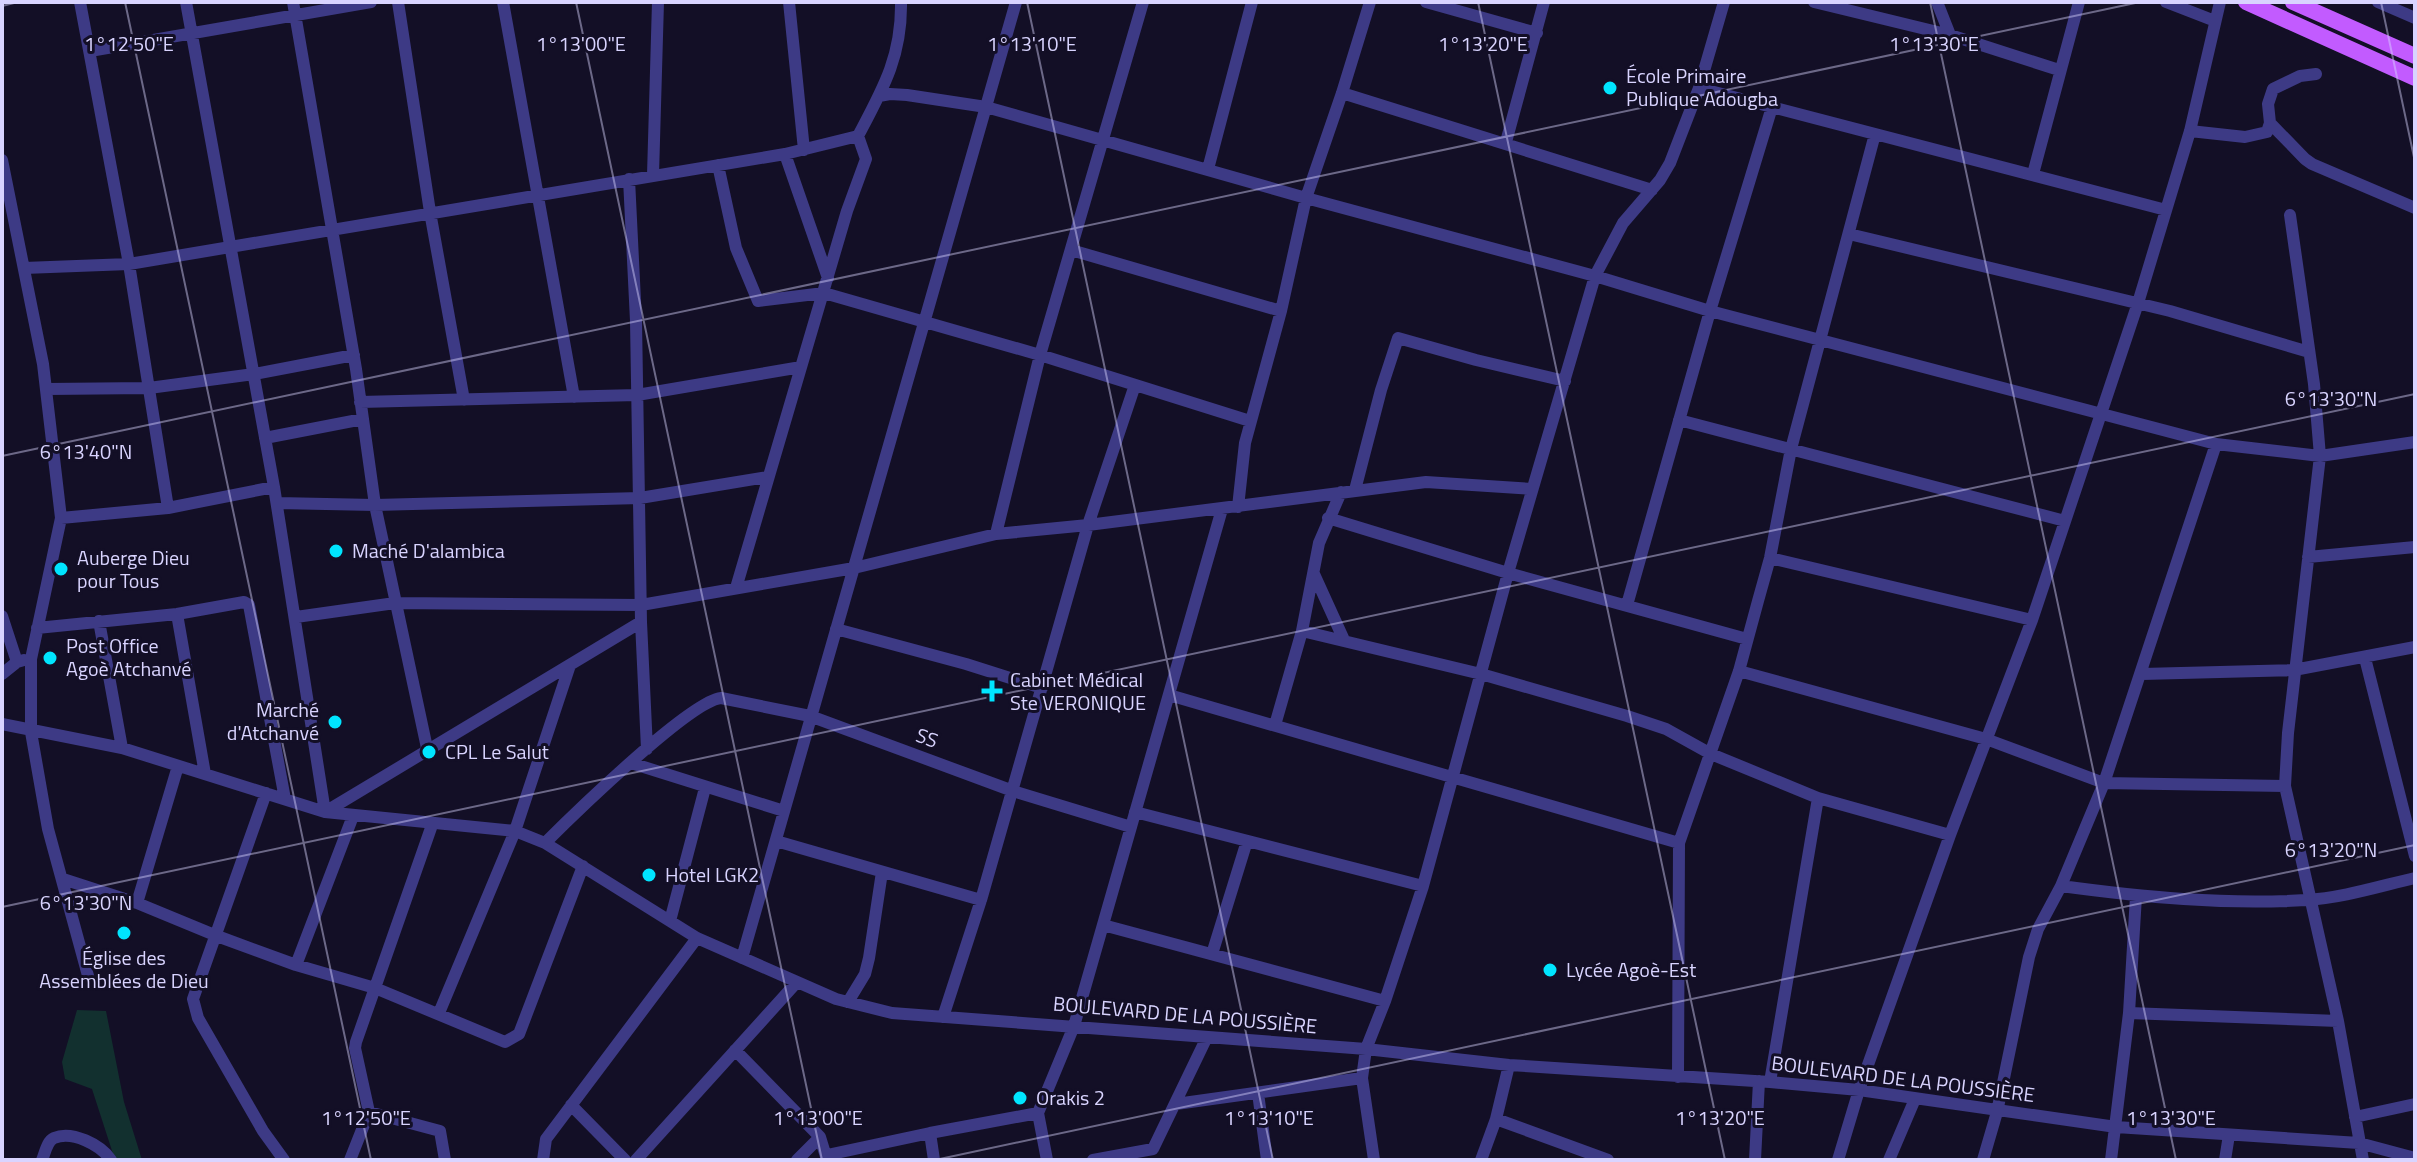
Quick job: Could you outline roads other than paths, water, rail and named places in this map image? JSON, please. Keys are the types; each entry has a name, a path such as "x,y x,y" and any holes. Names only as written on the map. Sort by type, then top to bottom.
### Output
{"main road":[{"path":"2246,2 2415,78"},
{"path":"2293,2 2415,56"}],"street":[{"path":"80,2 129,264 168,508"},
{"path":"186,2 277,503 325,812 641,622"},
{"path":"90,51 294,8 371,2"},
{"path":"398,2 430,212 464,400"},
{"path":"503,2 574,397"},
{"path":"653,175 658,2"},
{"path":"789,2 804,150"},
{"path":"736,588 767,477 866,159 858,136 879,96 901,38 901,2"},
{"path":"742,958 1016,2"},
{"path":"996,534 1040,355 1143,2"},
{"path":"1208,169 1252,2"},
{"path":"1238,507 1245,443 1281,311 1306,198 1370,2"},
{"path":"1426,2 1537,33"},
{"path":"1506,142 1544,2"},
{"path":"1374,1160 1362,1078 1366,1049 1423,886 1508,573 1595,276 1623,223 1652,190 1670,163 1699,88 1724,2"},
{"path":"1814,2 1950,35 2059,70"},
{"path":"1937,2 1950,35"},
{"path":"2033,174 2079,2"},
{"path":"2166,2 2215,21"},
{"path":"1838,1160 1859,1090 1950,835 2032,620 2138,303 2190,131 2220,2"},
{"path":"2378,2 2415,18"},
{"path":"294,8 354,355 375,505 427,748"},
{"path":"2190,131 2245,137 2267,132 2270,123 2268,104 2273,89 2300,76 2316,74"},
{"path":"1699,88 2166,210"},
{"path":"1342,93 1652,190"},
{"path":"879,96 907,95 986,107 1595,276 1710,311 2216,444 2320,456 2415,442"},
{"path":"1627,605 1710,311 1772,107"},
{"path":"2270,123 2312,164 2415,208"},
{"path":"1678,1077 1679,843 1739,671 1770,558 1791,449 1875,134"},
{"path":"24,268 129,264 785,154 858,136"},
{"path":"785,154 828,278"},
{"path":"2,160 47,389 61,518 31,659 31,732 48,829 90,983"},
{"path":"718,165 736,248 755,299 762,301 824,293 1040,355 1250,421"},
{"path":"545,843 647,749 629,179"},
{"path":"2290,215 2320,456 2294,670 2285,786 2338,1021 2363,1160"},
{"path":"1849,234 2138,303 2309,352"},
{"path":"2,241 17,238"},
{"path":"1071,250 1281,311"},
{"path":"1355,490 1398,338 1565,381"},
{"path":"47,389 149,388 254,374 354,355"},
{"path":"360,402 637,395 801,367"},
{"path":"943,1017 981,900 1088,525 1135,385"},
{"path":"265,438 363,419"},
{"path":"1679,420 2065,521"},
{"path":"1983,1160 1997,1112 2029,957 2045,912 2061,886 2104,783 2216,444"},
{"path":"277,503 375,505 640,498 767,477"},
{"path":"296,617 395,603 641,605 854,568 996,534 1443,482 1532,489"},
{"path":"61,518 168,508 274,487"},
{"path":"1275,725 1302,631 1319,543 1341,492"},
{"path":"1047,1160 1038,1113 1074,1026 1222,509"},
{"path":"1328,518 1508,573 1747,639"},
{"path":"2308,557 2415,547"},
{"path":"1770,558 2032,620"},
{"path":"1313,572 1344,640"},
{"path":"37,628 177,614 244,602 249,605 285,799"},
{"path":"177,614 205,774"},
{"path":"2,616 17,662"},
{"path":"99,621 122,748"},
{"path":"836,629 1042,688"},
{"path":"1302,631 1481,674 1640,720 1666,729 1711,754 1818,798 1950,835"},
{"path":"2142,674 2294,670 2415,647"},
{"path":"2365,658 2415,856"},
{"path":"2,674 17,662 31,659"},
{"path":"439,1013 515,831 570,665"},
{"path":"1739,671 1986,739 2104,783 2285,786"},
{"path":"1169,695 1679,843"},
{"name":"SS","path":"647,749 708,701 721,698 810,716 1013,791 1131,827"},
{"name":"BOULEVARD DE LA POUSSIÈRE","path":"2,724 122,748 325,812 515,831 545,843 697,938 848,1002 892,1013 1366,1049 1509,1065 1859,1090 2116,1127 2359,1143 2415,1158"},
{"path":"631,763 784,811"},
{"path":"137,903 178,766"},
{"path":"670,921 705,788"},
{"path":"266,793 193,999 194,1009 263,1131 284,1160"},
{"path":"1755,1160 1765,1082 1818,798"},
{"path":"1135,812 1423,886"},
{"path":"296,965 353,816"},
{"path":"350,1160 369,1112 355,1048 432,825"},
{"path":"776,841 981,900"},
{"path":"1212,954 1247,841"},
{"path":"63,879 137,903 296,965 375,988 505,1042 519,1034 583,866"},
{"path":"848,1002 865,974 882,872"},
{"path":"2061,886 2136,896 2248,901 2309,900 2415,878"},
{"path":"2111,1160 2129,1013 2136,896"},
{"path":"1103,925 1385,1001"},
{"path":"543,1160 546,1139 697,938"},
{"path":"636,1160 797,982"},
{"path":"2129,1013 2338,1021"},
{"path":"1093,1160 1154,1154 1207,1037"},
{"path":"735,1050 820,1137 827,1157 930,1133 1038,1113"},
{"path":"1481,1160 1496,1119 1509,1065"},
{"path":"1176,1104 1362,1078"},
{"path":"1258,1093 1267,1160"},
{"path":"1889,1160 1915,1099"},
{"path":"2355,1117 2415,1104"},
{"path":"571,1105 625,1160"},
{"path":"369,1112 440,1131 445,1160"},
{"path":"1496,1119 1608,1160"},
{"path":"930,1133 934,1160"},
{"path":"2225,1160 2229,1135"},
{"path":"42,1160 50,1141 57,1137 93,1144 106,1152 111,1160"},
{"path":"797,1160 820,1137"}],"place":[{"name":"École Primaire Publique Adougba","path":"1610,88"},
{"name":"Maché D'alambica","path":"336,551"},
{"name":"Auberge Dieu pour Tous","path":"61,569"},
{"name":"Post Office Agoè Atchanvé","path":"50,658"},
{"name":"Cabinet Médical Ste VERONIQUE","path":"992,691"},
{"name":"Marché d'Atchanvé","path":"335,722"},
{"name":"CPL Le Salut","path":"429,752"},
{"name":"Hotel LGK2","path":"649,875"},
{"name":"Église des Assemblées de Dieu","path":"124,933"},
{"name":"Lycée Agoè-Est","path":"1550,970"},
{"name":"Orakis 2","path":"1020,1098"}]}
